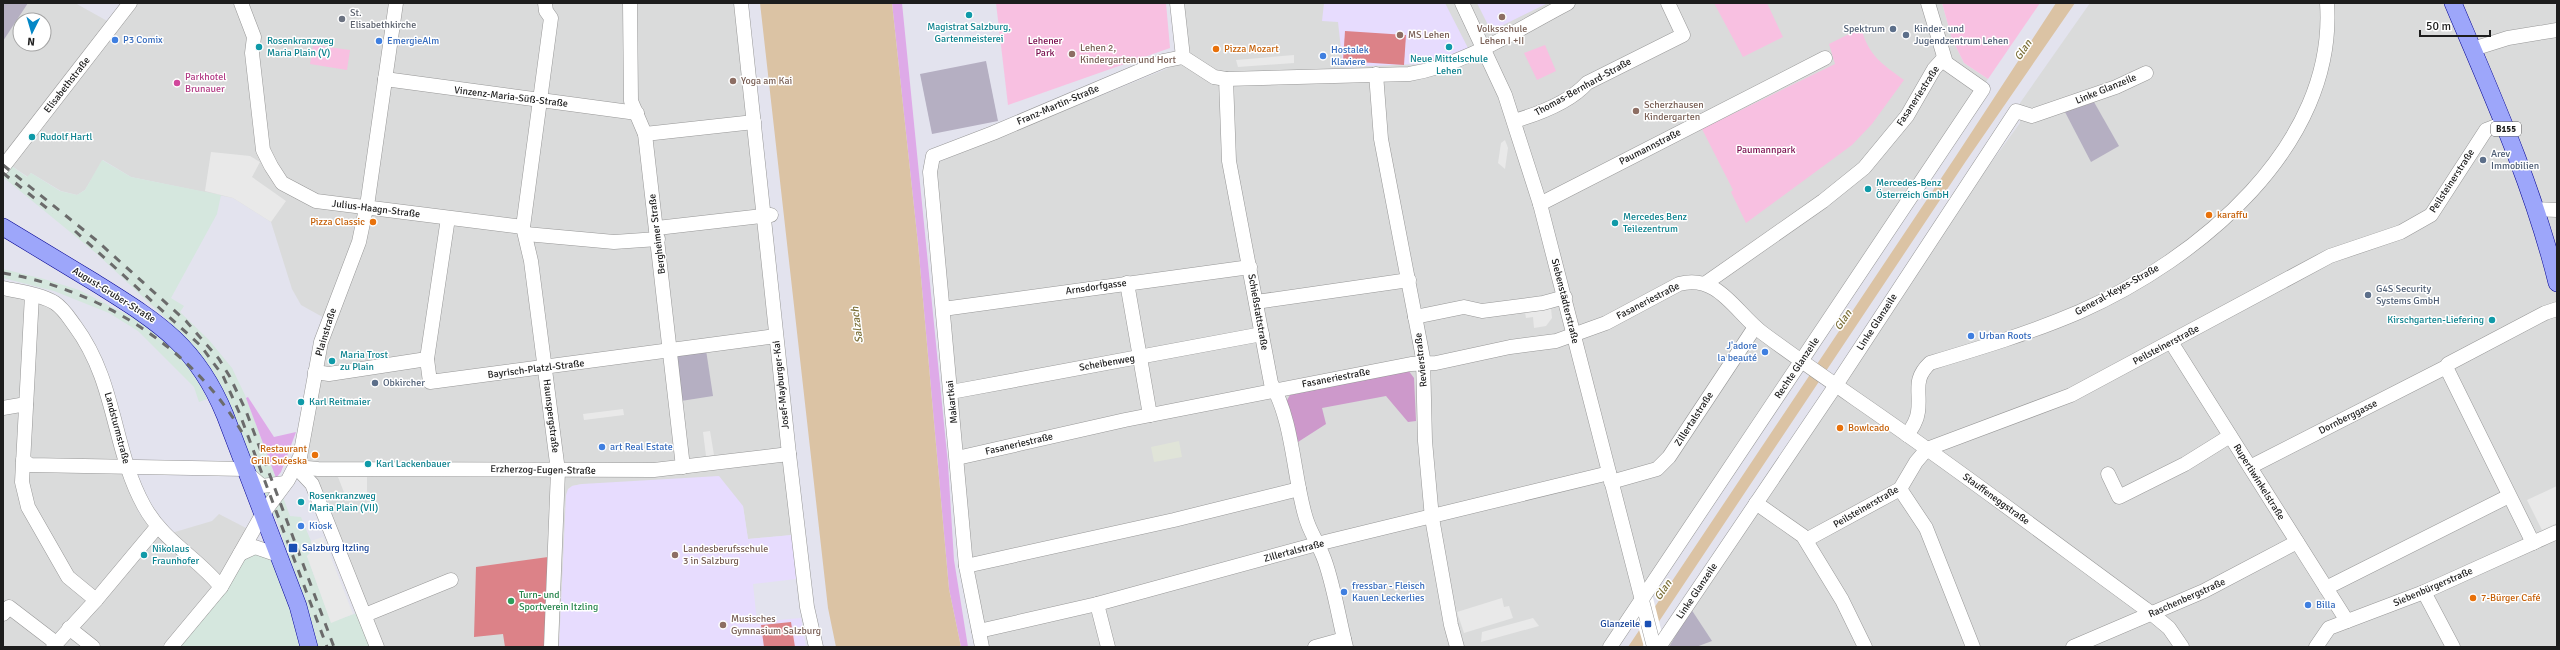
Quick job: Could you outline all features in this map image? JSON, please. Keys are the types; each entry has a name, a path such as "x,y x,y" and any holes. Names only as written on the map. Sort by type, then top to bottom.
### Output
{"main road":[{"name":"B155","path":"2454,3 2504,123 2537,209 2557,284"},
{"name":"August-Gruber-Straße","path":"3,227 144,313 182,345 205,374 216,394 298,606 309,647"}],"street":[{"name":"Elisabethstraße","path":"3,167 130,3"},
{"name":"Julius-Haagn-Straße","path":"241,3 254,37 252,53 263,150 276,176 293,191 316,201 614,242 768,215"},
{"name":"Plainstraße","path":"171,647 221,587 262,515 296,467 304,445 321,342 359,242 367,208 396,3"},
{"name":"Haunspergstraße","path":"545,3 546,11 551,18 524,230 545,368 558,471 551,647"},
{"name":"Bergheimer Straße","path":"630,3 631,101 645,134 671,351 682,467"},
{"name":"Josef-Mayburger-Kai","path":"740,3 754,122 768,215 776,336 788,454 807,607 816,647"},
{"path":"1177,3 1183,57 1214,77 1226,78 1409,74 1433,70 1483,47 1568,3"},
{"name":"Siebenstädterstraße","path":"1462,3 1483,47 1514,121 1540,204 1575,334 1578,352 1643,604 1656,647"},
{"name":"Thomas-Bernhard-Straße","path":"1514,121 1534,115 1580,91 1587,83 1683,35 1668,3"},
{"path":"1928,3 1944,59"},
{"name":"General-Keyes-Straße","path":"1907,435 1916,422 1918,412 1918,381 1922,371 1930,363 2016,338 2080,311 2151,273 2202,237 2267,175 2292,138 2314,91 2322,66 2327,30 2327,3"},
{"path":"2473,50 2508,38 2557,30"},
{"name":"Franz-Martin-Straße","path":"933,156 992,133 1163,61 1183,57"},
{"name":"Paumannstraße","path":"1540,204 1824,58"},
{"name":"Rechte Glanzeile","path":"1610,647 1643,604 1801,361 1983,88 1948,66 1944,59"},
{"name":"Fasaneriestraße","path":"958,458 1150,415 1275,390 1411,364 1556,341 1606,323 1679,284 1691,281 1706,283 1823,201 1864,168 1907,116 1934,69 1944,59"},
{"name":"Linke Glanzeile","path":"1656,647 1756,503 1833,382 2016,111 2032,116 2110,89 2146,72"},
{"name":"Revierstraße","path":"1376,74 1381,139 1409,280 1423,363 1425,441 1432,518 1450,625 1457,647"},
{"name":"Schießstattstraße","path":"1226,78 1229,161 1271,383 1275,390 1293,453 1298,489 1311,536 1323,556 1345,643 1315,647"},
{"name":"Vinzenz-Maria-Süß-Straße","path":"385,79 637,113"},
{"path":"645,134 754,122"},
{"name":"Peilsteinerstraße","path":"1806,540 1900,489 1916,462 1927,449 2071,395 2332,255 2401,232 2436,208 2486,130 2504,123"},
{"name":"Makartkai","path":"933,156 930,172 958,458 966,566 982,647"},
{"path":"2537,209 2557,210"},
{"path":"315,372 329,374 427,359 448,218"},
{"name":"Arnsdorfgasse","path":"943,309 1250,267"},
{"path":"1256,302 1409,280"},
{"path":"1127,283 1150,415"},
{"path":"1706,283 1719,291 1755,327 1801,361"},
{"name":"Landsturmstraße","path":"3,288 32,295 55,303 62,309 87,343 102,373 134,487 157,527 221,587"},
{"path":"32,295 22,482 28,507 68,577 96,600"},
{"path":"1415,317 1464,307 1482,311 1547,303 1565,297"},
{"name":"Dornberggasse","path":"2250,467 2446,368 2448,364 2545,312 2557,309"},
{"name":"Zillertalstraße","path":"979,631 1097,604 1317,544 1610,477 1657,469 1669,457 1755,327"},
{"name":"Scheibenweg","path":"951,392 1262,334"},
{"name":"Bayrisch-Platzl-Straße","path":"427,359 430,382 545,368 776,336"},
{"name":"Rupertiwinkelstraße","path":"2171,342 2347,621"},
{"name":"Stauffeneggstraße","path":"1801,361 1927,449 2151,613 2169,628 2182,647"},
{"path":"2446,368 2533,543"},
{"path":"3,408 26,404"},
{"path":"2108,474 2119,497 2185,464 2230,436"},
{"name":"Erzherzog-Eugen-Straße","path":"296,467 325,469 542,469 558,471 654,470 788,454"},
{"path":"24,460 30,465 245,470 256,483 262,486 285,483"},
{"path":"296,467 312,484 377,647"},
{"path":"966,566 1174,520 1298,489"},
{"path":"1900,489 1926,528 1973,647"},
{"path":"2326,588 2509,496"},
{"path":"1756,503 1803,536 1842,600 1865,647"},
{"path":"3,614 9,607 55,645 96,600 157,527"},
{"name":"Siebenbürgerstraße","path":"2316,647 2329,628 2424,592 2557,533"},
{"name":"Raschenbergstraße","path":"2073,647 2211,588 2297,542"},
{"path":"240,554 255,547 278,555"},
{"path":"365,615 451,580"},
{"path":"2424,592 2453,647"},
{"path":"1097,604 1108,647"},
{"path":"69,628 93,647"}],"shaded area":[{"path":"3,3 75,3 118,27 136,3 737,3 792,535 748,539 743,506 582,484 572,486 560,647 374,647 312,484 304,445 328,320 301,305 292,289 271,222 233,198 131,177 103,160 85,190 77,195 61,191 31,173 28,177 3,160"},
{"path":"3,3 28,3 22,12 12,12 12,27 3,41"},
{"path":"892,3 902,3 948,464 954,560 968,647 961,647 949,589 918,244"},
{"path":"1178,3 1942,3 1952,39 1964,63 1988,79 1607,647 988,647 972,557 934,164 1171,67 1187,51"},
{"name":"MS Lehen","path":"1324,3 1445,3 1468,48 1440,61 1435,60 1420,64 1343,67 1338,22 1322,21"},
{"name":"Volksschule Lehen I +II","path":"1477,3 1548,3 1491,31"},
{"path":"2090,3 2554,3 2557,8 2557,647 1653,647 1838,373 2020,123 2020,103"},
{"path":"1345,31 1406,35 1404,65 1343,61"},
{"path":"1294,55 1294,63 1238,67 1236,60"},
{"path":"986,61 998,121 932,134 920,74"},
{"path":"2094,102 2119,146 2091,162 2065,112"},
{"path":"1505,140 1508,148 1505,169 1498,163 1501,143"},
{"path":"211,152 250,156 260,162 252,177 286,201 271,222 233,198 205,191"},
{"path":"3,160 27,177 31,173 60,191 77,195 85,190 102,160 131,177 221,195 217,214 171,298 184,306 180,312 209,340 232,368 245,395 290,516 301,517 311,541 312,551 307,556 331,622 357,613 370,647 317,647 277,521 265,501 257,478 199,382 207,399 199,402 194,387 138,331 109,313 54,291 3,278 3,269 44,279 79,290 196,350 160,313 97,254 3,177"},
{"path":"3,294 38,303 56,311 79,343 96,381 125,479 139,513 158,537 212,521 219,514 248,529 240,554 171,647 3,647"},
{"path":"1551,308 1552,318 1546,326 1534,328 1533,317 1526,318 1525,312"},
{"path":"706,350 713,396 681,401 675,355"},
{"path":"1408,370 1414,378 1416,421 1408,422 1386,396 1322,408 1326,424 1298,442 1286,402 1290,395"},
{"path":"248,397 274,437 296,432 281,472 276,478 246,398"},
{"path":"623,409 624,415 584,420 583,414"},
{"path":"710,431 714,455 706,456 703,432"},
{"path":"1179,441 1182,457 1154,462 1151,447"},
{"path":"719,476 743,506 748,539 792,535 796,579 753,584 757,622 801,618 806,647 559,647 566,495 568,489 572,486 582,484"},
{"path":"338,477 367,477 367,494 347,500"},
{"path":"2557,486 2557,523 2542,530 2527,500"},
{"path":"323,537 353,614 331,623 307,556 312,551 311,541"},
{"path":"253,550 271,556 304,647 171,647"},
{"name":"Turn- und Sportverein Itzling","path":"548,557 545,647 505,647 503,634 474,637 476,567"},
{"path":"1502,598 1504,607 1509,606 1513,618 1464,633 1457,612"},
{"path":"1691,609 1712,641 1696,647 1669,647"},
{"path":"1533,618 1539,626 1481,642 1482,632"},
{"path":"791,622 795,647 764,647 761,625"}],"green space":[{"name":"Lehener Park","path":"996,3 1166,3 1170,48 1008,105"},
{"path":"1714,3 1767,3 1783,37 1743,57"},
{"path":"1942,3 2040,3 1988,79 1964,63 1952,39"},
{"name":"Paumannpark","path":"1861,28 1864,38 1872,52 1882,63 1904,80 1872,124 1852,145 1746,223 1731,192 1733,190 1702,129 1835,64 1829,44"},
{"path":"313,45 350,50 347,70 310,64"},
{"path":"1545,45 1556,71 1537,80 1524,53"}],"water":[{"name":"Salzach","path":"760,3 892,3 918,244 949,589 961,647 836,647 828,608"},
{"path":"2056,3 2075,3 1966,161 1642,647 1628,647 1956,156"}],"pier":[{"path":"1652,594 1662,633 1654,647 1644,647 1636,619"}],"railway":[{"path":"3,165 96,240 186,321 219,359 230,377 246,411 334,647"},
{"path":"3,173 53,213"},
{"path":"75,231 201,346 223,376 239,412 327,647"},
{"path":"3,273 39,281 74,293 108,308 141,327 171,349 198,375 223,403 243,434"}],"place":[{"name":"Magistrat Salzburg, Gartenmeisterei","path":"969,15"},
{"name":"Volksschule Lehen I +II","path":"1502,17"},
{"name":"St. Elisabethkirche","path":"342,19"},
{"name":"Spektrum","path":"1893,29"},
{"name":"MS Lehen","path":"1400,35"},
{"name":"Kinder- und Jugendzentrum Lehen","path":"1906,35"},
{"name":"P3 Comix","path":"115,40"},
{"name":"EmergieAlm","path":"379,41"},
{"name":"Rosenkranzweg Maria Plain (V)","path":"259,47"},
{"name":"Neue Mittelschule Lehen","path":"1449,47"},
{"name":"Pizza Mozart","path":"1216,49"},
{"name":"Lehen 2, Kindergarten und Hort","path":"1072,54"},
{"name":"Hostalek Klaviere","path":"1323,56"},
{"name":"Yoga am Kai","path":"733,81"},
{"name":"Parkhotel Brunauer","path":"177,83"},
{"name":"Scherzhausen Kindergarten","path":"1636,111"},
{"name":"Rudolf Hartl","path":"32,137"},
{"name":"Arev Immobilien","path":"2483,160"},
{"name":"Mercedes-Benz Österreich GmbH","path":"1868,189"},
{"name":"karaffu","path":"2209,215"},
{"name":"Pizza Classic","path":"373,222"},
{"name":"Mercedes Benz Teilezentrum","path":"1615,223"},
{"name":"G4S Security Systems GmbH","path":"2368,295"},
{"name":"Kirschgarten-Liefering","path":"2492,320"},
{"name":"Urban Roots","path":"1971,336"},
{"name":"J'adore la beauté","path":"1765,352"},
{"name":"Maria Trost zu Plain","path":"332,361"},
{"name":"Obkircher","path":"375,383"},
{"name":"Karl Reitmaier","path":"301,402"},
{"name":"Bowlcado","path":"1840,428"},
{"name":"art Real Estate","path":"602,447"},
{"name":"Restaurant Grill Sućeska","path":"315,455"},
{"name":"Karl Lackenbauer","path":"368,464"},
{"name":"Rosenkranzweg Maria Plain (VII)","path":"301,502"},
{"name":"Kiosk","path":"301,526"},
{"name":"Salzburg Itzling","path":"293,548"},
{"name":"Nikolaus Fraunhofer","path":"144,555"},
{"name":"Landesberufsschule 3 in Salzburg","path":"675,555"},
{"name":"fressbar - Fleisch Kauen Leckerlies","path":"1344,592"},
{"name":"7-Bürger Café","path":"2473,598"},
{"name":"Turn- und Sportverein Itzling","path":"511,601"},
{"name":"Billa","path":"2308,605"},
{"name":"Glanzeile","path":"1648,624"},
{"name":"Musisches Gymnasium Salzburg","path":"723,625"}],"water label":[{"name":"Glan","path":"2023,50"},
{"name":"Glan","path":"1843,320"},
{"name":"Glan","path":"1663,590"}]}
